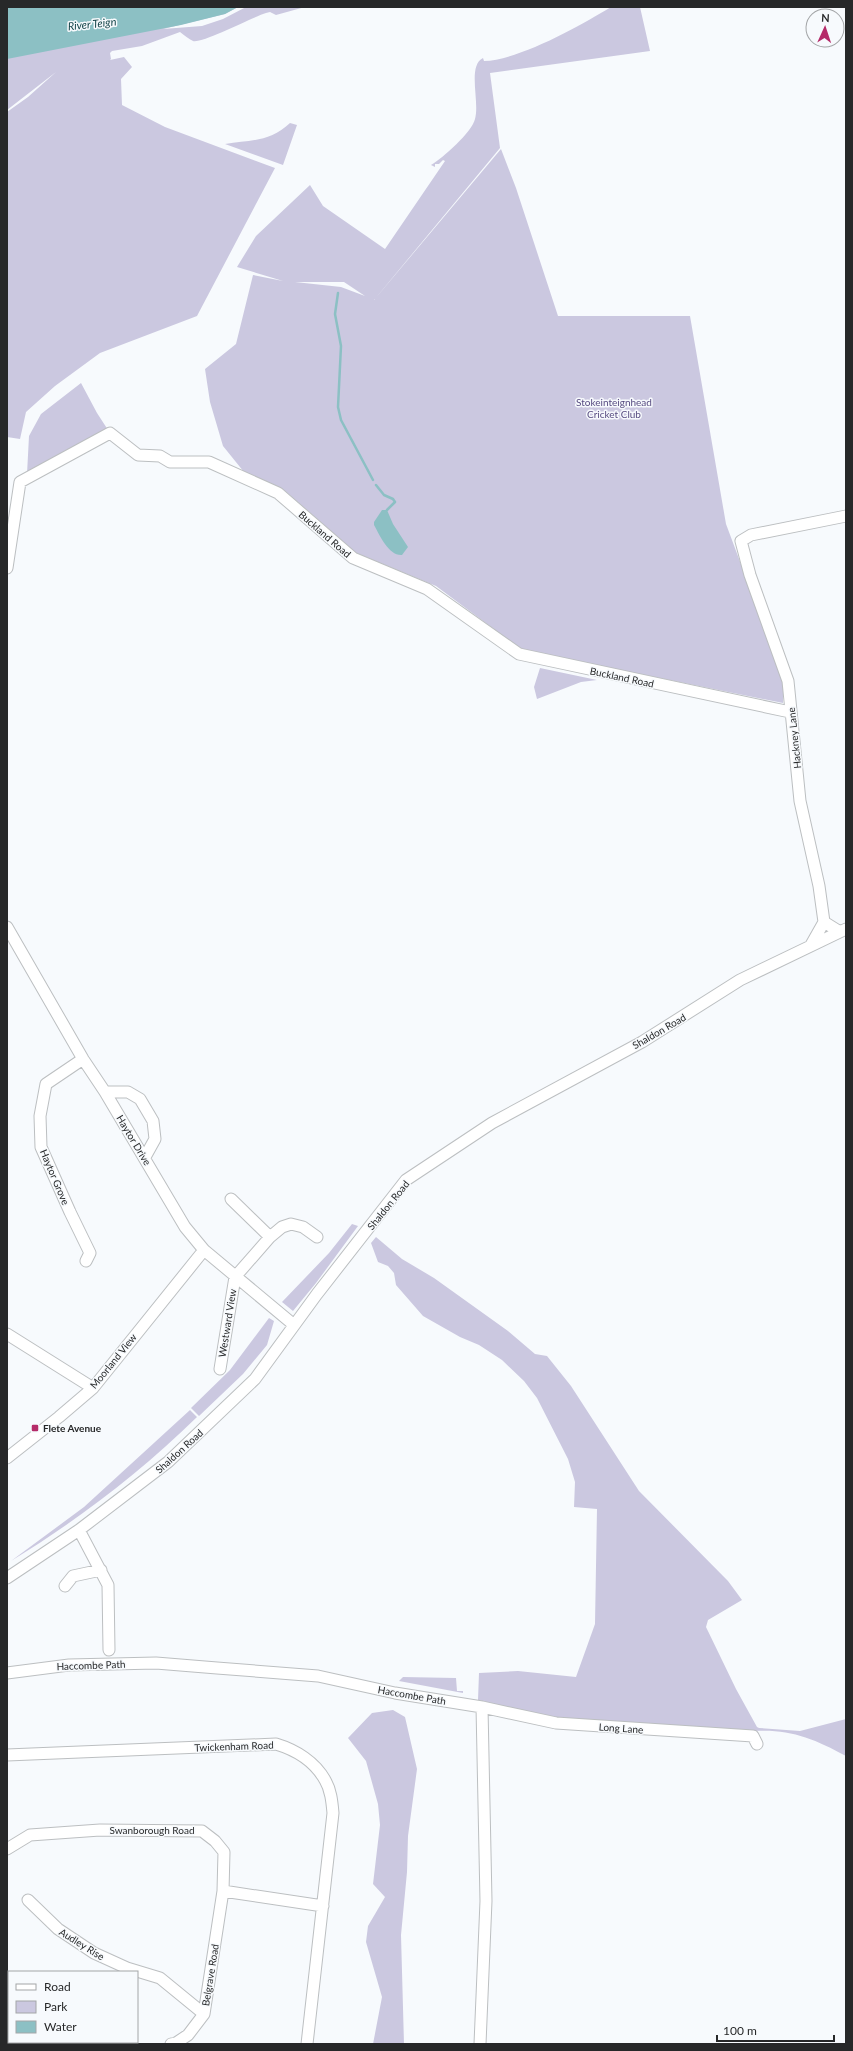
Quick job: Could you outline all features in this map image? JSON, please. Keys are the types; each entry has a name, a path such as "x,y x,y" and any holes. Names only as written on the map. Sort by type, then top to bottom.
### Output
{"street":[{"name":"Buckland Road","path":"7,568 20,482 110,433 138,455 160,456 170,462 209,462 278,493 353,558 427,589 519,654 790,712"},
{"name":"Hackney Lane","path":"824,922 819,886 800,801 788,681 750,575 741,541 751,535 846,516"},
{"path":"811,945 824,922 843,931"},
{"name":"Haytor Drive","path":"7,927 83,1059 145,1157 185,1226 204,1250 294,1325"},
{"name":"Shaldon Road","path":"7,1578 79,1530 168,1462 255,1379 294,1325 406,1180 492,1123 642,1042 740,980 843,931"},
{"name":"Haytor Grove","path":"83,1059 46,1084 40,1116 41,1147 90,1253 86,1261"},
{"path":"105,1092 128,1092 140,1099 153,1121 154,1139 145,1157"},
{"path":"231,1199 270,1237"},
{"path":"235,1277 270,1237 282,1227 291,1224 303,1227 317,1238"},
{"name":"Moorland View","path":"7,1458 93,1388 204,1250"},
{"name":"Westward View","path":"220,1369 235,1277"},
{"path":"7,1334 93,1388"},
{"path":"79,1530 108,1585 108,1632 110,1650"},
{"path":"65,1586 73,1576 101,1570"},
{"name":"Haccombe Path","path":"7,1673 69,1665 156,1663 318,1676 395,1693 482,1707"},
{"path":"480,2044 486,1901 482,1707"},
{"name":"Long Lane","path":"482,1707 556,1723 753,1736 757,1744"},
{"name":"Twickenham Road","path":"7,1755 276,1744 291,1749 307,1760 325,1780 331,1794 333,1814 307,2044"},
{"name":"Swanborough Road","path":"7,1849 30,1835 100,1830 202,1831 215,1841 224,1852 223,1891"},
{"path":"223,1891 323,1906"},
{"name":"Belgrave Road","path":"171,2044 176,2043 188,2035 204,2014 223,1891"},
{"name":"Audley Rise","path":"28,1900 58,1929 94,1953 137,1971"},
{"name":"Audley Rise","path":"138,1971 160,1978 204,2014"}],"green space":[{"path":"238,7 225,14 163,29 202,26 223,19 246,7 305,7 276,15 270,12 259,15 216,35 198,41 193,41 180,32 142,46 112,51 110,53 110,60 124,57 132,67 121,79 122,105 165,127 275,168 197,316 100,353 55,386 26,412 20,439 7,437 7,112 28,97 56,72 7,110 7,57"},
{"name":"Stokeinteignhead Cricket Club","path":"611,7 640,7 650,51 490,73 500,148 374,300 501,149 516,188 558,316 690,316 726,524 783,677 783,703 522,650 436,586 356,553 284,490 244,472 223,446 210,402 205,369 236,344 253,275 283,281 237,267 256,236 310,185 323,206 385,249 445,161 443,160 439,164 435,164 435,167 431,165 443,157 469,131 473,124 476,112 475,76 478,62 483,58 484,61 514,55 549,41","holes":["295,282 344,282 365,296 341,287"]},
{"path":"290,123 297,125 283,165 225,144 251,141 267,137 275,134"},
{"path":"81,383 97,413 110,433 27,474 29,436 41,414"},
{"path":"540,668 597,680 581,682 537,699 534,687"},
{"path":"352,1224 358,1226 316,1283 293,1311 282,1302 329,1253"},
{"path":"376,1237 402,1259 434,1278 508,1331 535,1354 547,1356 571,1386 639,1491 728,1581 742,1600 708,1620 706,1627 736,1689 757,1727 800,1731 846,1719 846,1756 809,1739 785,1732 744,1732 557,1719 478,1700 479,1673 518,1671 576,1677 595,1624 597,1509 574,1507 575,1482 568,1459 537,1398 524,1381 502,1360 479,1345 460,1337 423,1316 396,1285 394,1273 388,1266 378,1262 371,1243"},
{"path":"269,1318 274,1321 267,1345 243,1374 199,1416 191,1408 230,1370"},
{"path":"190,1410 197,1417 154,1457 85,1512 11,1561 84,1507"},
{"path":"403,1677 456,1678 457,1691 463,1691 463,1693 399,1681"},
{"path":"393,1710 405,1717 417,1769 408,1836 407,1872 401,1935 404,2044 373,2044 382,1997 366,1942 368,1926 385,1897 373,1884 380,1825 378,1804 366,1761 348,1738 372,1713"}],"water":[{"name":"River Teign","path":"7,7 238,7 225,14 181,25 7,59"},
{"path":"382,510 387,510 393,524 408,547 402,555 389,549 374,525 374,522"}],"waterway":[{"path":"338,293 335,314 341,346 338,407 341,420 373,480"},
{"path":"376,485 384,495 393,499 395,502 387,510"}],"place":[{"name":"Flete Avenue","path":"35,1428"}]}
